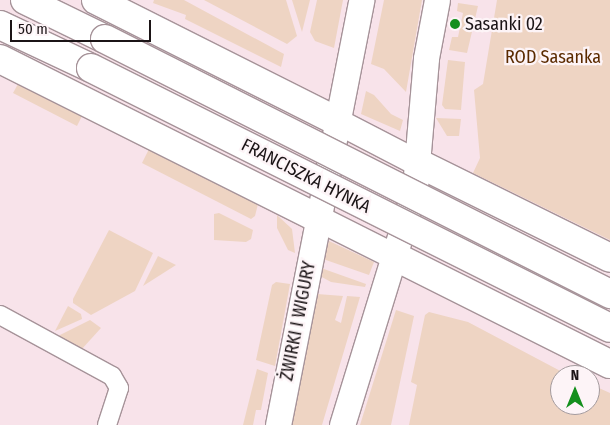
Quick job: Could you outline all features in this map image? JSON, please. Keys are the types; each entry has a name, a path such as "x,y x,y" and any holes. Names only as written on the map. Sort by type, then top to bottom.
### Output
{"main road":[{"name":"FRANCISZKA HYNKA","path":"25,0 610,294"},
{"path":"96,0 610,258"},
{"path":"337,121 361,0"},
{"path":"342,425 410,210 418,163 426,58 437,0"},
{"name":"FRANCISZKA HYNKA","path":"0,25 90,68 610,328"},
{"path":"0,59 610,364"},
{"name":"ŻWIRKI I WIGURY","path":"278,425 337,121"}],"street":[{"path":"0,315 112,376 119,388 107,425"}],"green space":[{"path":"154,0 184,0 284,54 281,67 185,19 186,15 153,3"},
{"path":"204,0 286,0 297,36 287,44"},
{"path":"292,0 310,0 302,32"},
{"path":"317,0 343,0 334,48 315,41 310,32"},
{"path":"384,0 422,0 406,92 384,69 371,64"},
{"name":"ROD Sasanka","path":"497,0 610,0 610,240 473,173 480,158 474,90 483,84"},
{"path":"458,3 478,6 467,53 449,50 452,37 458,37 463,13 457,11"},
{"path":"448,60 465,62 461,110 445,109 442,105"},
{"path":"18,84 82,116 77,126 13,93"},
{"path":"366,91 374,95 391,114 403,120 400,131 361,114"},
{"path":"436,118 461,119 459,136 447,136"},
{"path":"149,149 258,204 255,216 251,219 142,163"},
{"path":"219,213 253,230 251,239 246,242 214,240 214,214"},
{"path":"277,215 292,229 295,253 288,250 277,228"},
{"path":"109,230 153,253 135,291 91,315 73,303 73,299"},
{"path":"329,241 374,262 369,275 323,259"},
{"path":"158,256 176,265 143,286"},
{"path":"321,268 366,284 365,287 331,282 320,276"},
{"path":"276,282 290,284 275,366 256,360 272,285"},
{"path":"317,294 343,296 335,320 341,323 347,296 360,297 322,425 291,425"},
{"path":"68,306 81,314 82,319 55,331"},
{"path":"396,310 414,316 391,425 360,425"},
{"path":"429,312 468,322 550,365 550,415 600,415 600,388 610,393 610,425 409,425 417,385 411,382 425,315"},
{"path":"90,320 101,328 81,350 56,337"},
{"path":"257,369 268,373 261,410 256,410 253,425 243,425"}],"place":[{"name":"Sasanki 02","path":"455,24"}]}
